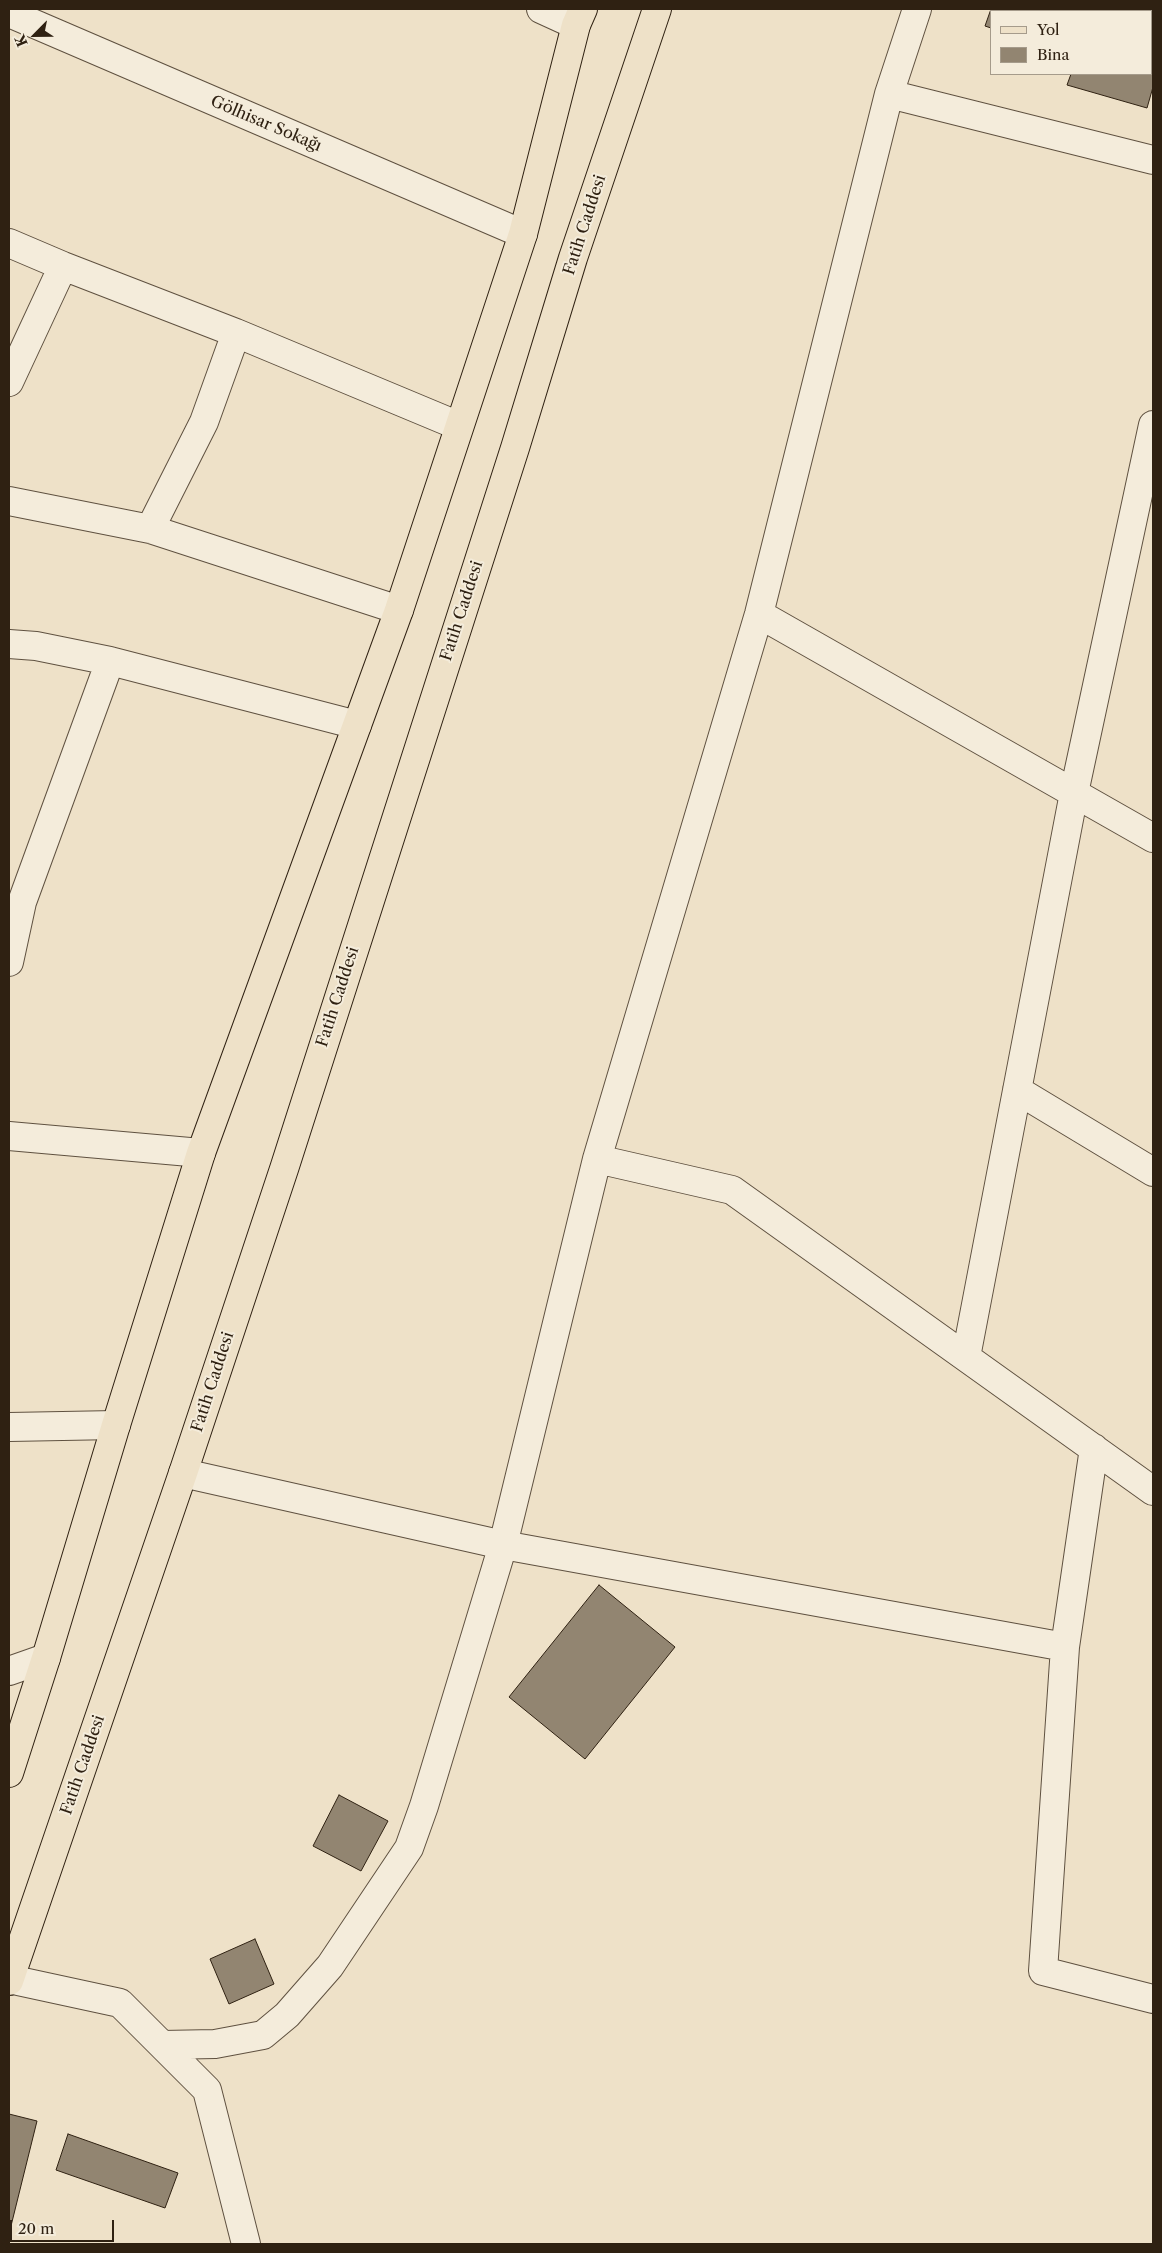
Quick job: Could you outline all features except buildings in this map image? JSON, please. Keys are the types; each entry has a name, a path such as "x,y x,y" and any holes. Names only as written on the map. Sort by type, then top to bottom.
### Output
{"main road":[{"name":"Fatih Caddesi","path":"9,1980 183,1473 287,1160 515,448 573,258 658,9"},
{"path":"9,1772 46,1658 201,1153 399,610 523,234 579,17"}],"street":[{"path":"541,9 579,17"},
{"path":"162,2045 215,2044 263,2035 287,2015 330,1966 409,1848 424,1806 503,1544 597,1159 759,614 889,94 917,9"},
{"name":"Gölhisar Sokağı","path":"9,13 523,234"},
{"path":"889,94 1153,160"},
{"path":"9,243 236,333 459,426"},
{"path":"9,382 63,266"},
{"path":"150,529 204,422 236,333"},
{"path":"966,1357 1074,793 1153,425"},
{"path":"9,501 150,529 399,610"},
{"path":"759,614 1153,838"},
{"path":"9,644 36,646 110,661 357,725"},
{"path":"9,962 22,902 110,661"},
{"path":"1017,1090 1153,1172"},
{"path":"9,1136 201,1153"},
{"path":"597,1159 732,1190 1153,1491"},
{"path":"9,1427 116,1425"},
{"path":"1094,1448 1065,1647 1043,1971 1153,1999"},
{"path":"183,1473 503,1544 1065,1647"},
{"path":"9,1671 46,1658"},
{"path":"9,1980 120,2004 207,2090 246,2244"}]}
